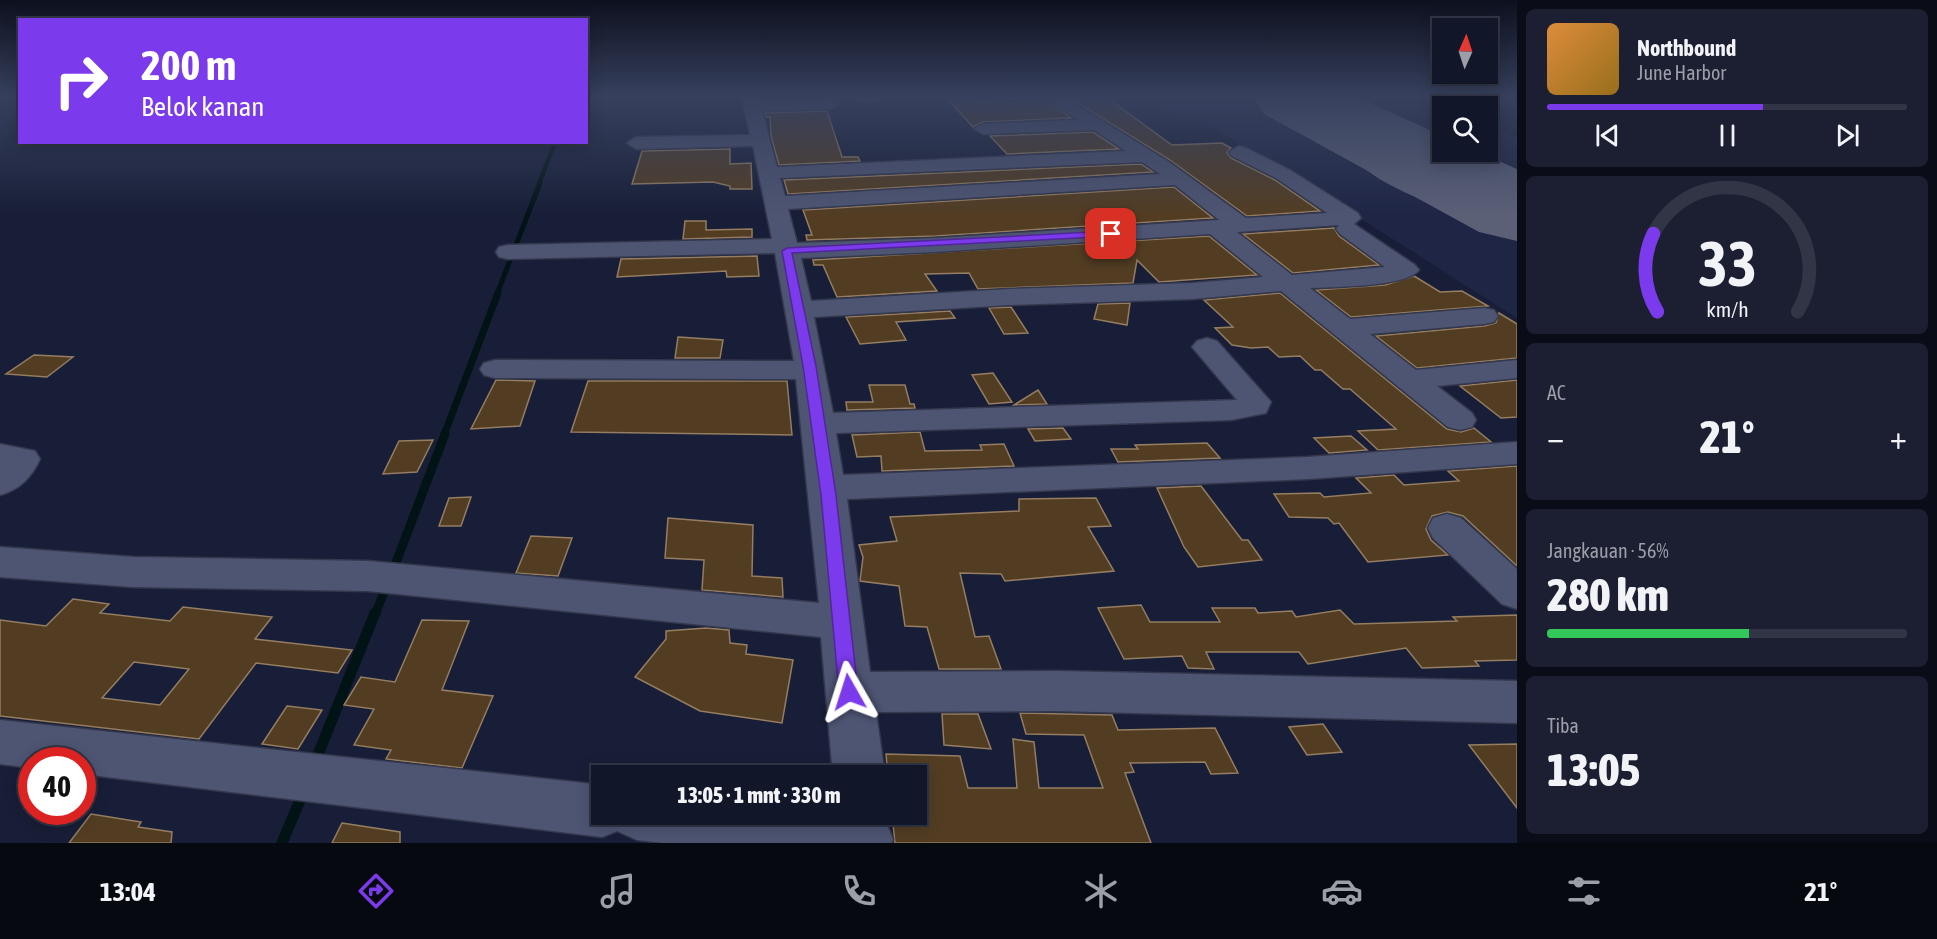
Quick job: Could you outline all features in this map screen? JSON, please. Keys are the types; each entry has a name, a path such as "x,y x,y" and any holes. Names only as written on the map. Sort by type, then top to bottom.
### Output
{"street":[{"path":"759,136 800,310 810,370 828,488 858,765"},
{"path":"1116,136 1180,179 1242,226"},
{"path":"636,143 760,140"},
{"path":"508,252 786,248 1217,228 1351,217 1283,174 1239,152"},
{"path":"771,188 1147,156"},
{"path":"771,188 1180,179"},
{"path":"1217,228 1460,420"},
{"path":"800,310 1009,297 1193,291 1400,273 1406,270 1348,230"},
{"path":"1346,328 1484,316"},
{"path":"818,423 939,420 1028,414 1216,411 1249,409 1255,406 1207,347"},
{"path":"495,369 810,370"},
{"path":"1410,380 1517,369"},
{"path":"828,488 1308,468 1517,453"},
{"path":"0,455 23,459 19,467 0,483"},
{"path":"1447,528 1517,593"},
{"path":"0,562 133,572 383,577 841,622"},
{"path":"849,692 1056,691 1517,702"},
{"path":"0,742 591,810"},
{"path":"776,825 865,832"}],"shaded area":[{"path":"1227,136 1432,136 1432,162 1498,162 1498,136 1517,137 1517,318 1278,166"}],"building":[{"path":"771,136 835,136 842,157 858,157 860,161 779,165"},
{"path":"990,136 1100,136 1119,149 1007,154"},
{"path":"1132,136 1160,136 1172,145 1222,143 1231,148 1227,152 1231,158 1275,180 1320,211 1247,216 1170,160"},
{"path":"730,149 730,164 751,163 752,189 730,189 730,186 713,182 632,184 642,151"},
{"path":"1141,164 1153,172 788,194 784,180"},
{"path":"1174,187 1213,218 936,236 807,240 806,235 812,235 803,210"},
{"path":"685,221 706,221 706,230 752,229 752,237 683,239"},
{"path":"1334,228 1339,236 1379,265 1293,273 1243,234"},
{"path":"1209,236 1257,275 1159,282 1137,260 1133,283 978,289 969,273 925,274 937,291 837,297 823,265 814,265 813,260"},
{"path":"757,256 759,276 727,277 726,271 617,277 621,259"},
{"path":"1414,276 1440,292 1462,291 1488,306 1351,317 1316,290 1385,285"},
{"path":"1280,293 1447,429 1461,432 1474,428 1491,442 1378,450 1358,431 1396,429 1350,389 1343,389 1321,370 1315,370 1300,356 1279,357 1268,347 1251,348 1232,345 1215,328 1233,327 1204,300"},
{"path":"1130,303 1127,325 1094,319 1098,304"},
{"path":"1011,307 1028,333 1004,334 989,308"},
{"path":"950,311 955,318 896,322 906,340 860,344 846,317"},
{"path":"1499,313 1517,324 1517,358 1417,368 1376,336 1484,326 1496,323"},
{"path":"678,337 723,340 720,358 675,358"},
{"path":"34,355 73,357 47,377 6,374"},
{"path":"993,373 1012,402 989,404 972,375"},
{"path":"496,380 535,381 520,426 471,429"},
{"path":"1517,380 1517,417 1501,418 1460,386"},
{"path":"588,381 787,381 792,435 571,432"},
{"path":"869,385 905,385 910,404 914,404 915,408 847,410 846,402 873,402"},
{"path":"1038,390 1047,404 1014,405"},
{"path":"1063,428 1071,439 1035,441 1028,429"},
{"path":"920,432 925,451 982,450 980,445 1004,444 1014,466 882,471 881,456 857,457 852,435"},
{"path":"1351,436 1367,450 1329,453 1314,438"},
{"path":"433,440 417,472 383,474 399,441"},
{"path":"1207,443 1220,458 1118,462 1111,449 1138,449 1135,445"},
{"path":"1517,466 1517,566 1463,516 1448,512 1432,516 1426,529 1431,540 1448,555 1368,562 1339,523 1334,524 1328,518 1289,517 1274,494 1320,493 1324,497 1371,493 1356,478 1394,475 1404,485 1459,481 1448,471"},
{"path":"1201,486 1242,540 1248,540 1262,560 1198,567 1184,547 1157,488"},
{"path":"471,497 461,526 439,526 449,498"},
{"path":"1096,498 1111,526 1088,527 1114,571 1005,581 1001,574 960,573 975,637 989,636 1001,669 939,669 927,627 905,626 899,586 860,581 863,557 859,545 897,541 890,517 1019,511 1019,499"},
{"path":"668,518 753,525 752,576 782,578 783,597 702,590 704,560 665,558"},
{"path":"531,536 572,538 558,576 516,573"},
{"path":"73,599 109,604 100,613 170,621 183,607 272,617 255,639 352,650 338,673 256,663 199,739 0,716 0,620 46,626","holes":["134,662 189,669 160,705 102,698"]},
{"path":"1141,605 1150,622 1220,622 1212,608 1255,608 1258,613 1292,611 1296,617 1340,610 1354,624 1457,621 1453,617 1517,615 1517,660 1475,661 1479,666 1422,668 1406,648 1308,664 1299,652 1206,652 1214,669 1188,668 1182,656 1124,659 1098,608"},
{"path":"422,620 469,621 442,690 493,696 462,768 386,759 391,750 354,745 374,709 344,705 361,677 395,682"},
{"path":"706,628 729,630 730,643 747,645 746,654 793,660 782,723 700,711 635,677 666,639 666,631"},
{"path":"287,706 322,710 298,749 262,744"},
{"path":"1020,713 1112,715 1118,730 1215,728 1238,773 1211,774 1205,762 1130,763 1134,772 1125,773 1151,843 895,843 893,825 927,825 927,765 887,765 886,754 960,756 968,788 1017,788 1013,739 1034,742 1039,788 1103,788 1084,735 1026,734"},
{"path":"942,714 978,714 991,749 944,745"},
{"path":"1323,724 1342,752 1307,755 1289,727"},
{"path":"1517,744 1517,808 1469,745"},
{"path":"96,815 141,822 138,827 172,832 171,843 69,843 83,825 96,825"},
{"path":"342,823 400,832 400,843 332,843"}],"waterway":[{"path":"539,184 554,144"},
{"path":"497,294 540,183"},
{"path":"444,435 498,293"},
{"path":"392,573 445,434"},
{"path":"375,615 387,584"},
{"path":"315,762 375,613"},
{"path":"282,843 303,793"}],"taxiway":[{"path":"1408,154 1387,152 1374,155 1374,158 1423,186 1517,217"}],"runway":[{"path":"1371,136 1517,209"}],"route":[{"path":"849,692 829,495 810,366 787,251 936,245 1111,234"}]}
